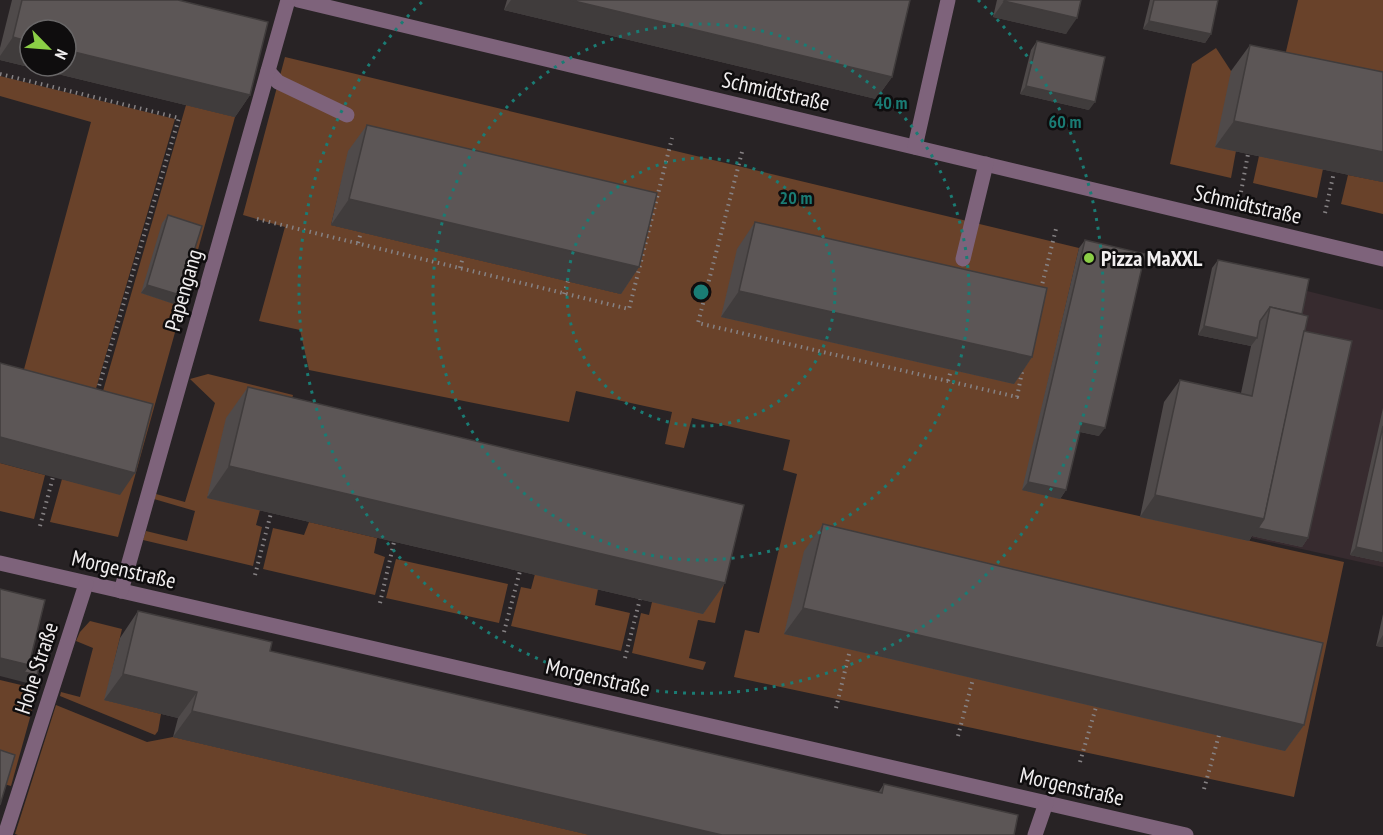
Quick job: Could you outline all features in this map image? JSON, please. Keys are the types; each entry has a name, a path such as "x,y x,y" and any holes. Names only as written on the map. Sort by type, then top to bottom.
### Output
{"street":[{"name":"Papengang","path":"122,591 288,0"},
{"name":"Schmidtstraße","path":"298,0 1383,259"},
{"path":"915,147 948,0"},
{"path":"268,71 278,82 347,115"},
{"path":"963,259 986,164"},
{"name":"Morgenstraße","path":"0,563 1186,835"},
{"name":"Hohe Straße","path":"5,835 86,584"},
{"path":"1035,835 1046,803"}],"path":[{"path":"0,74 178,118 96,398"},
{"path":"229,212 629,309 672,138"},
{"path":"742,152 698,323 1017,397 1024,364"},
{"path":"1240,192 1248,154"},
{"path":"1325,214 1334,172"},
{"path":"1039,297 1056,229"},
{"path":"358,243 361,232"},
{"path":"1154,261 1156,252"},
{"path":"460,268 463,257"},
{"path":"564,294 567,282"},
{"path":"751,335 754,324"},
{"path":"848,357 850,347"},
{"path":"948,381 951,370"},
{"path":"40,525 53,477"},
{"path":"255,575 271,513"},
{"path":"380,603 394,542"},
{"path":"504,632 520,571"},
{"path":"626,658 640,599"},
{"path":"836,708 850,650"},
{"path":"958,736 973,679"},
{"path":"1080,762 1096,707"},
{"path":"1204,789 1219,735"}],"shaded area":[{"path":"1298,0 1383,0 1383,82 1284,60"},
{"path":"1216,48 1231,71 1236,151 1231,178 1170,164 1192,64"},
{"path":"285,57 1079,248 1023,490 1344,562 1294,797 734,677 745,630 759,633 797,474 783,470 790,440 692,418 684,448 665,444 672,412 576,391 569,422 309,370 300,330 259,321 285,227 243,215","holes":["349,151 621,294 331,225"]},
{"path":"0,76 175,119 95,392 23,373 91,122 0,96"},
{"path":"186,105 235,117 118,537 50,522 62,479 120,494 96,415"},
{"path":"1259,156 1323,169 1317,198 1253,183"},
{"path":"1348,175 1383,182 1383,214 1341,204"},
{"path":"1307,291 1383,310 1383,567 1252,538"},
{"path":"208,374 293,395 284,432 207,497 260,510 256,525 262,527 253,566 143,540 146,531 187,541 195,511 154,499 156,494 185,502 215,403 190,379"},
{"path":"0,463 45,475 34,519 0,511"},
{"path":"309,522 377,538 374,553 385,557 375,595 263,569 273,528 304,535"},
{"path":"722,538 734,540 715,623 698,620 689,658 706,662 703,670 632,653 641,613 649,615 652,602"},
{"path":"396,559 508,584 499,623 386,598"},
{"path":"535,574 598,589 595,605 630,613 621,651 511,626 521,587 531,589"},
{"path":"90,621 122,629 105,700 161,714 155,735 60,696 61,692 80,697 93,648 76,641 80,632"},
{"path":"0,680 38,689 11,786 0,783"},
{"path":"56,705 147,742 173,737 590,835 18,835 15,834"}],"building":[{"path":"22,0 178,0 268,22 250,95 78,53 78,18 18,18 18,38 13,37"},
{"path":"570,0 910,0 892,77"},
{"path":"1005,0 1081,0 1077,18"},
{"path":"1154,0 1218,0 1211,34 1149,21"},
{"path":"1037,41 1105,57 1095,102 1026,86"},
{"path":"1250,45 1383,72 1383,152 1234,121"},
{"path":"367,125 657,193 639,267 349,199"},
{"path":"168,215 202,226 180,295 147,285"},
{"path":"755,222 1047,288 1032,357 739,291"},
{"path":"1085,240 1145,254 1105,428 1082,423 1066,490 1028,482"},
{"path":"1218,260 1309,279 1302,314 1270,307 1260,321 1257,338 1204,326"},
{"path":"1270,307 1308,316 1264,519 1155,495 1180,380 1252,396"},
{"path":"1304,331 1352,341 1308,538 1258,528 1264,519"},
{"path":"0,363 153,404 135,473 0,437"},
{"path":"248,387 744,505 725,583 229,466"},
{"path":"1383,426 1383,553 1356,547"},
{"path":"823,524 1323,643 1304,725 803,608"},
{"path":"0,589 45,600 29,665 0,658"},
{"path":"138,611 272,642 270,651 882,793 884,784 1018,815 1014,835 722,835 192,711 197,692 123,674"},
{"path":"32,655 42,657 37,675 24,672"},
{"path":"0,750 15,755 0,805"}],"place":[{"name":"Pizza MaXXL","path":"1089,258"}]}
